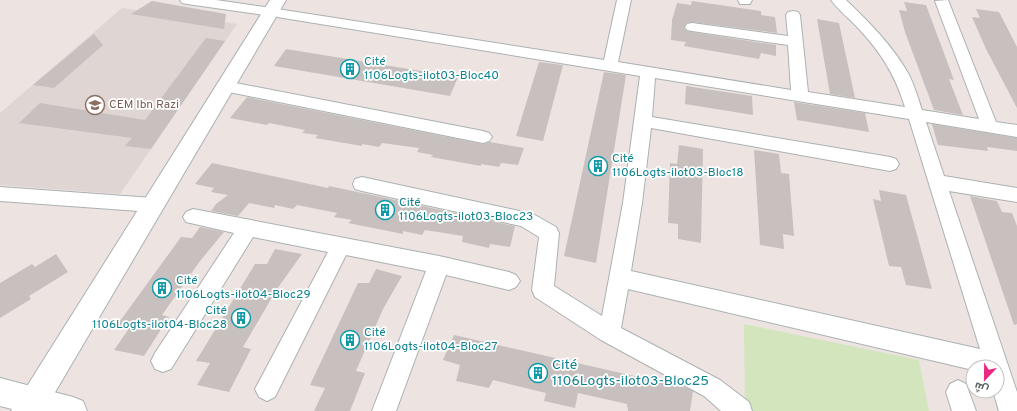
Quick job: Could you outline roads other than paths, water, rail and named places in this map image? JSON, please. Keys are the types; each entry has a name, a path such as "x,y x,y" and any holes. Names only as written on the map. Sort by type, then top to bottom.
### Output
{"street":[{"path":"187,0 275,6 610,66 1017,131"},
{"path":"610,66 624,0"},
{"path":"838,0 864,25 884,49 900,73 916,116 994,359"},
{"path":"942,1 990,127"},
{"path":"30,406 275,6"},
{"path":"793,15 800,97"},
{"path":"692,27 796,42"},
{"path":"609,333 621,278 644,121 648,72"},
{"path":"225,86 483,137"},
{"path":"644,121 890,164"},
{"path":"937,182 1017,195"},
{"path":"362,184 526,219 543,229 549,233 543,290 609,333 712,388 740,411"},
{"path":"0,194 153,205"},
{"path":"193,217 439,265 509,281"},
{"path":"163,361 248,228"},
{"path":"268,389 341,246"},
{"path":"388,410 439,265"},
{"path":"621,278 694,296 974,359"},
{"path":"0,392 30,406 73,411"},
{"path":"1005,392 1011,411"}],"place":[{"name":"Cité 1106Logts-ilot03-Bloc40","path":"350,69"},
{"name":"CEM Ibn Razi","path":"95,105"},
{"name":"Cité 1106Logts-ilot03-Bloc18","path":"598,166"},
{"name":"Cité 1106Logts-ilot03-Bloc23","path":"385,210"},
{"name":"Cité 1106Logts-ilot04-Bloc29","path":"162,288"},
{"name":"Cité 1106Logts-ilot04-Bloc28","path":"241,318"},
{"name":"Cité 1106Logts-ilot04-Bloc27","path":"350,340"},
{"name":"Cité 1106Logts-ilot03-Bloc25","path":"538,373"}]}
